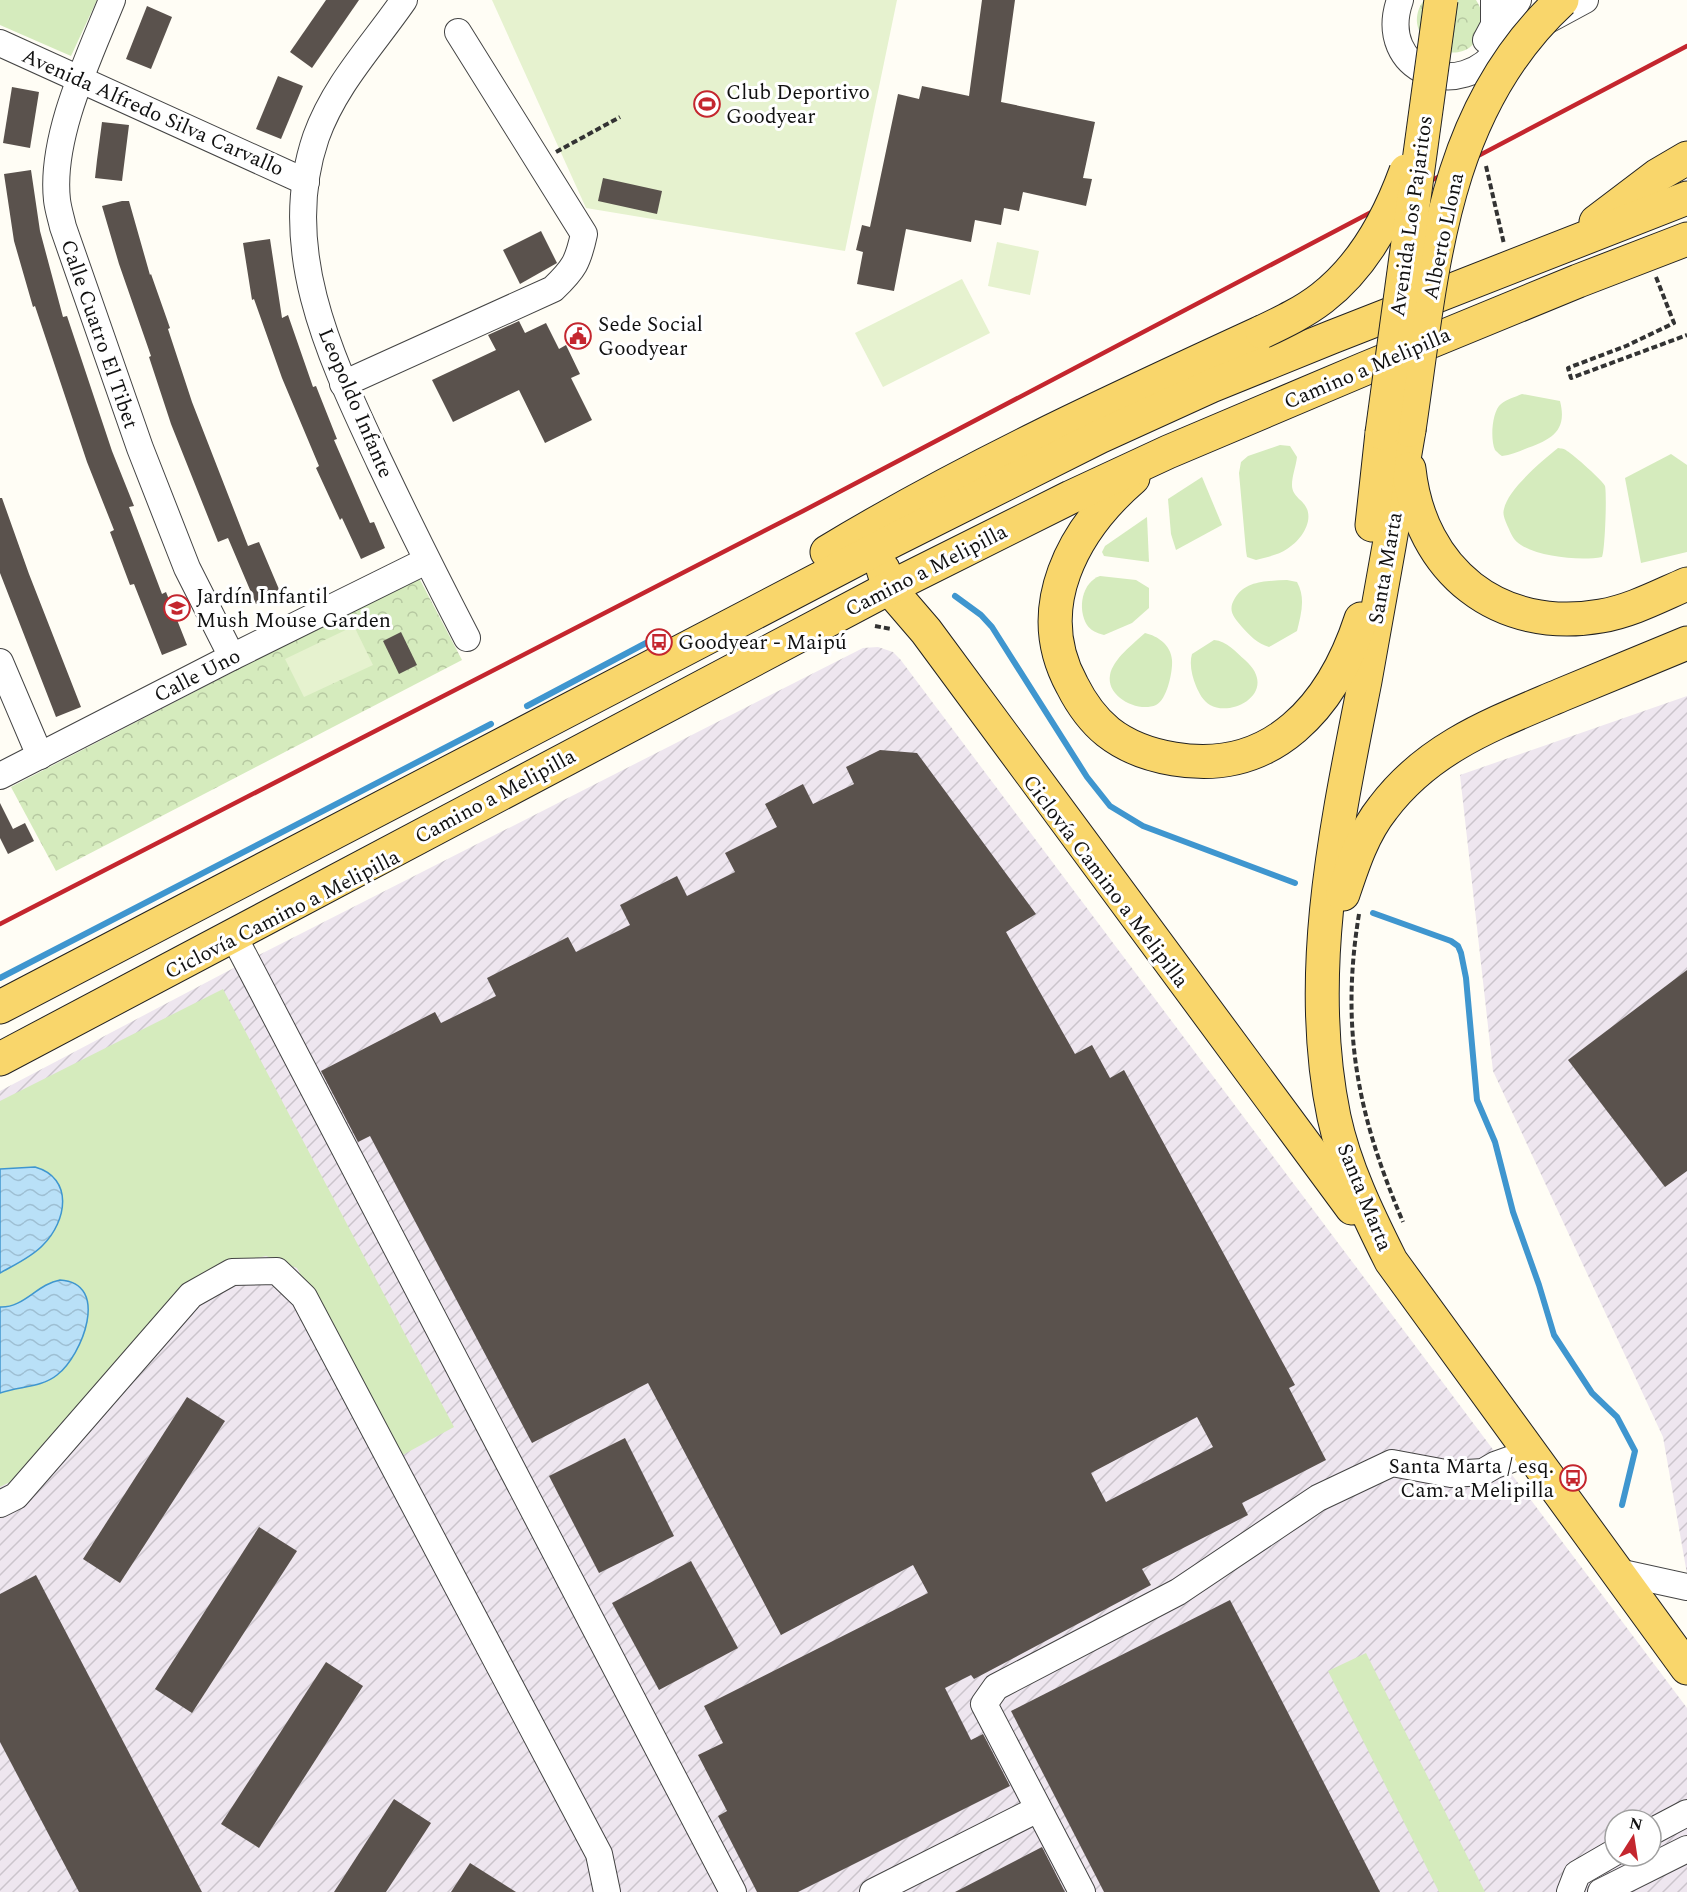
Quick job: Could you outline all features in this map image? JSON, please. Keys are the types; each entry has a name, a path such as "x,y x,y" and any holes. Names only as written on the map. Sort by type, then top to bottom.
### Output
{"main road":[{"name":"Avenida Los Pajaritos","path":"1395,431 1426,106 1441,0"},
{"name":"Alberto Llona","path":"1395,431 1442,220 1460,159 1483,107 1502,74 1534,30 1562,0"},
{"path":"723,629 765,593 808,563 894,511 1098,408 1262,332 1322,298 1345,277 1359,260 1383,222 1395,199 1413,151 1426,106"},
{"path":"1560,248 1658,175 1687,158"},
{"path":"1608,213 1687,174"},
{"name":"Camino a Melipilla","path":"0,1007 1047,462 1164,407 1332,337 1687,198"},
{"name":"Camino a Melipilla","path":"0,1059 889,588 1071,497 1168,452 1578,281 1687,239"},
{"path":"1578,281 1687,262"},
{"path":"1395,431 1409,472 1424,530 1437,553 1453,573 1480,595 1498,605 1537,616 1585,618 1627,610 1687,584"},
{"name":"Santa Marta","path":"1360,706 1363,611 1395,431"},
{"name":"Santa Marta","path":"1395,431 1360,706 1333,859 1326,917 1323,974 1325,1057 1334,1118 1362,1201 1391,1260 1687,1668"},
{"path":"1168,452 1132,478 1101,508 1078,542 1066,567 1058,592 1055,631 1062,663 1082,704 1107,731 1141,751 1190,762 1233,759 1258,751 1291,732 1317,705 1348,655 1363,611"},
{"path":"892,541 883,564 885,581 889,588 926,631 1391,1260"},
{"path":"1323,974 1342,896 1359,848 1382,809 1413,775 1442,752 1480,730 1687,643"}],"street":[{"name":"Calle Cuatro El Tibet","path":"112,0 80,79 63,132 57,169 57,199 63,227 140,448 187,568 232,657"},
{"name":"Leopoldo Infante","path":"404,0 334,98 316,138 306,182 303,231 309,282 322,327 343,384 426,561 467,638"},
{"path":"1400,0 1394,22 1397,41 1407,58 1420,69 1443,75 1465,74 1482,65 1507,14"},
{"path":"1417,0 1411,10 1410,18 1413,38 1423,52 1443,61 1462,59 1470,55 1483,44 1494,25 1507,14 1585,0"},
{"path":"343,384 554,289 571,272 581,250 584,234 458,32"},
{"name":"Avenida Alfredo Silva Carvallo","path":"0,43 306,182"},
{"name":"Calle Uno","path":"0,776 426,561"},
{"path":"0,663 40,756"},
{"path":"234,934 733,1892"},
{"path":"0,1504 16,1496 191,1295 232,1272 277,1271 304,1297 599,1854 607,1892"},
{"path":"1082,1892 984,1704 996,1687 1178,1592 1318,1497 1392,1463 1451,1474 1483,1472 1495,1465 1531,1452"},
{"path":"1618,1572 1687,1587"},
{"path":"873,1892 1038,1809"},
{"path":"1663,1826 1687,1813"},
{"path":"1601,1892 1687,1849"},
{"path":"1570,1892 1577,1874 1603,1859"}],"path":[{"path":"539,160 620,117"},
{"path":"1652,268 1674,323 1626,346 1568,368 1571,378 1687,335"},
{"path":"873,626 897,632"},
{"path":"1360,909 1351,990 1352,1036 1357,1077 1376,1152 1406,1230"}],"shaded area":[{"path":"878,647 893,652 1687,1708 1687,1892 0,1892 0,1091 247,961 863,648"},
{"path":"1687,696 1687,1574 1663,1437 1493,1071 1460,775"}],"green space":[{"path":"0,0 97,0 71,56 0,25"},
{"name":"Club Deportivo Goodyear","path":"492,0 897,0 845,251 586,208"},
{"path":"1424,0 1476,0 1482,19 1480,31 1473,45 1462,51 1449,52 1436,48 1425,40 1418,29 1417,15"},
{"path":"997,242 1039,251 1030,295 988,286"},
{"path":"962,279 990,333 883,387 855,333"},
{"path":"1522,394 1560,401 1562,412 1559,427 1555,433 1542,442 1502,456 1495,450 1493,439 1496,413 1503,402"},
{"path":"1280,445 1290,446 1297,457 1292,485 1296,495 1307,509 1308,521 1304,532 1292,546 1280,553 1256,560 1247,557 1246,551 1239,473 1241,462 1248,456"},
{"path":"1558,448 1565,449 1575,457 1605,486 1602,557 1561,557 1529,549 1515,539 1505,521 1504,509 1512,493 1526,476"},
{"path":"1671,454 1687,465 1687,552 1641,563 1625,478"},
{"path":"1202,477 1222,525 1176,550 1171,534 1168,499"},
{"path":"1147,517 1149,562 1104,556 1102,552 1105,546"},
{"path":"418,576 462,660 56,871 11,787"},
{"path":"1100,576 1136,580 1149,588 1149,608 1132,623 1104,635 1089,627 1082,611 1085,590 1094,579"},
{"path":"1265,581 1297,582 1300,588 1302,606 1297,631 1269,647 1265,646 1251,636 1236,620 1232,614 1233,603 1240,592 1251,585"},
{"path":"354,626 373,665 304,697 285,659"},
{"path":"1145,633 1163,642 1172,660 1170,678 1160,702 1149,707 1141,707 1132,705 1118,696 1110,683 1110,675 1115,663 1124,652"},
{"path":"1214,640 1231,647 1254,671 1258,682 1255,691 1240,705 1220,708 1210,705 1203,699 1196,686 1191,670 1192,654"},
{"path":"223,989 454,1427 399,1457 297,1268 266,1256 231,1264 186,1286 10,1482 0,1487 0,1101"},
{"path":"1366,1653 1485,1892 1439,1892 1328,1671"}],"water":[{"path":"35,1167 56,1180 63,1201 61,1213 51,1235 39,1249 0,1273 0,1169"},
{"path":"60,1280 76,1284 85,1293 88,1306 87,1322 75,1353 66,1366 51,1379 37,1385 0,1393 0,1307 16,1304 44,1286"}],"building":[{"path":"326,0 359,0 312,68 290,52"},
{"path":"982,0 1015,0 1001,102 1095,122 1083,178 1092,179 1086,206 1023,192 1019,211 1004,208 1001,225 975,220 971,242 906,229 894,291 857,284 863,252 856,250 862,225 870,227 898,94 919,99 922,86 969,96"},
{"path":"147,6 172,17 151,69 126,59"},
{"path":"278,76 303,86 281,139 256,129"},
{"path":"12,87 39,92 30,148 3,143"},
{"path":"102,122 129,125 122,181 95,178"},
{"path":"31,170 40,231 63,317 67,316 112,451 134,506 129,507 162,594 166,592 187,645 162,655 134,584 130,585 110,532 114,530 87,462 35,306 33,307 14,241 4,174"},
{"path":"603,178 662,191 657,214 598,201"},
{"path":"129,201 150,275 170,328 168,329 192,402 248,546 259,542 281,594 256,604 228,538 218,542 171,424 102,206"},
{"path":"541,231 557,263 520,284 503,250"},
{"path":"270,239 282,318 288,315 313,387 316,386 337,439 334,440 370,523 374,522 385,548 361,559 316,468 319,466 282,378 254,299 252,300 243,243"},
{"path":"519,321 525,333 546,323 559,349 566,345 580,374 571,378 592,420 545,443 519,390 453,422 432,380 496,350 488,335"},
{"path":"0,498 2,498 81,707 56,717 0,573"},
{"path":"401,632 417,665 399,674 383,641"},
{"path":"880,750 917,753 1036,914 1006,932 1075,1054 1092,1045 1110,1078 1124,1070 1295,1385 1289,1388 1326,1460 1242,1503 1248,1515 1142,1569 1151,1585 974,1679 971,1675 945,1688 971,1740 983,1734 1010,1786 798,1892 757,1892 718,1816 727,1811 698,1755 723,1743 704,1706 928,1593 913,1565 781,1635 648,1383 532,1443 370,1136 358,1142 321,1071 435,1012 441,1023 496,996 487,978 568,937 576,952 630,925 620,905 677,876 687,896 735,872 725,853 777,827 765,804 803,784 813,804 854,784 846,767","holes":["1197,1417 1213,1447 1106,1502 1091,1473"]},
{"path":"0,803 13,829 25,823 34,841 8,854 0,838"},
{"path":"1687,970 1687,1171 1665,1187 1568,1060"},
{"path":"187,1397 225,1421 120,1583 83,1559"},
{"path":"625,1438 674,1536 599,1573 549,1476"},
{"path":"259,1527 297,1551 192,1713 155,1689"},
{"path":"691,1561 738,1648 659,1690 612,1603"},
{"path":"36,1575 202,1892 79,1892 0,1742 0,1594"},
{"path":"1230,1600 1380,1892 1104,1892 1011,1711"},
{"path":"326,1662 363,1686 259,1848 221,1824"},
{"path":"394,1799 431,1823 386,1892 334,1892"},
{"path":"1042,1847 1065,1892 955,1892"},
{"path":"470,1863 516,1892 451,1892"}],"waterway":[{"path":"955,596 981,615 992,627 1087,777 1110,806 1143,826 1295,883"},
{"path":"527,706 646,643"},
{"path":"0,978 491,724"},
{"path":"1373,913 1451,941 1458,946 1461,953 1466,978 1477,1100 1495,1142 1513,1212 1554,1335 1592,1393 1617,1417 1635,1451 1622,1505"}],"railway":[{"path":"0,924 803,511 1687,46"}],"place":[{"name":"Club Deportivo Goodyear","path":"707,104"},
{"name":"Sede Social Goodyear","path":"578,336"},
{"name":"Jardín Infantil Mush Mouse Garden","path":"177,608"},
{"name":"Goodyear - Maipú","path":"659,642"},
{"name":"Santa Marta / esq. Cam. a Melipilla","path":"1573,1478"}]}
